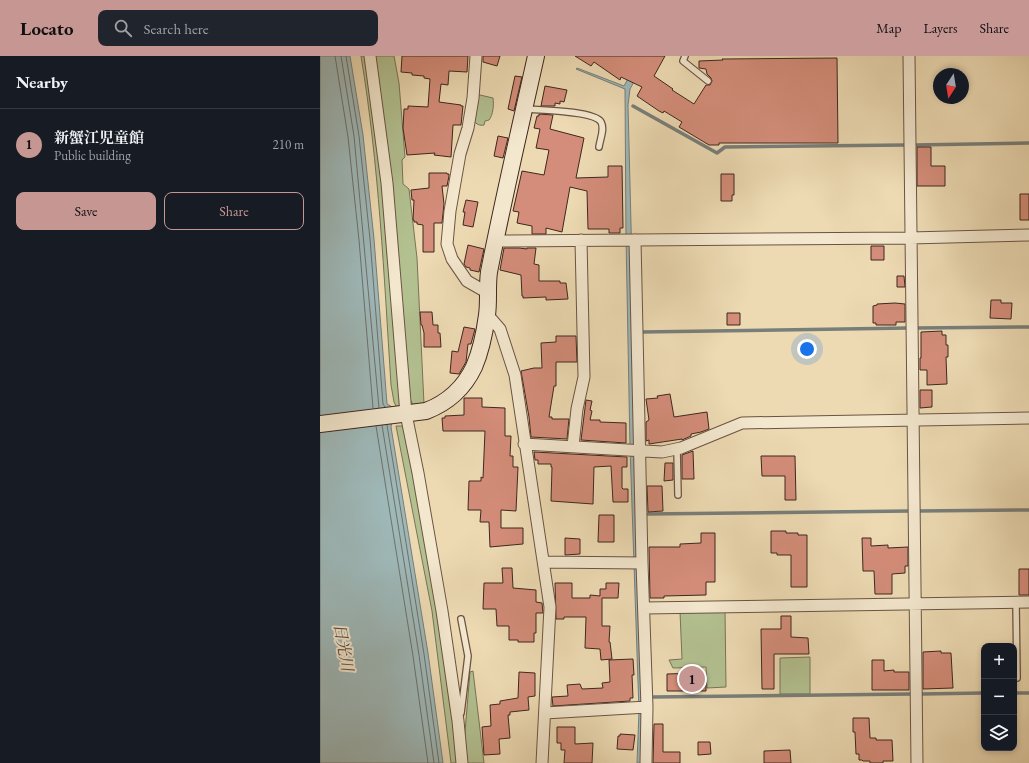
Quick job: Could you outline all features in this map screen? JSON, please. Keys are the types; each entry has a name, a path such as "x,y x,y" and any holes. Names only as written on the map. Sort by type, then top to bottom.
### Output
{"street":[{"path":"370,56 388,183 404,414 418,472 442,611 458,721 462,763"},
{"path":"476,56 473,98 468,128 460,154 451,204 447,244 452,259 467,281 488,293"},
{"path":"320,424 426,411 438,406 460,388 474,366 478,356 487,314 488,280 495,241 536,56"},
{"path":"909,56 917,763"},
{"path":"495,241 1029,236"},
{"path":"573,446 577,409 584,377 581,240"},
{"path":"631,240 634,451 638,563 644,608 643,708 646,763"},
{"path":"487,314 500,329 515,375 524,444 550,607 542,763"},
{"path":"524,444 662,452 677,448 742,423 1029,418"},
{"path":"544,562 638,563"},
{"path":"644,608 1029,602"},
{"path":"545,713 643,708"}],"lane":[{"path":"685,56 683,61 708,81"},
{"path":"524,108 575,113 596,117 601,121 603,128 599,146"},
{"path":"677,448 678,496"},
{"path":"1016,602 1017,643"},
{"path":"458,721 461,712 468,656 461,619"}],"green space":[{"path":"361,56 368,56 374,95 401,399 399,408 397,408 394,402 391,385 377,179"},
{"path":"373,56 394,56 399,83 405,157 402,160 403,184 409,189 417,258 424,404 413,405 408,395"},
{"path":"480,95 493,98 493,110 489,120 485,121 484,125 478,124 474,121 478,96"},
{"path":"396,426 403,426 409,446 438,611 459,763 451,763 432,611"},
{"path":"725,610 726,687 707,688 706,667 673,668 669,660 682,659 680,612"},
{"path":"810,657 810,694 780,694 780,658"},
{"path":"473,671 484,763 467,763 464,744 470,672"}],"water":[{"name":"日光川","path":"320,56 350,56 363,135 374,239 387,404 394,408 391,427 428,653 443,763 320,763"},
{"path":"640,56 648,56 630,89 628,105 643,703 643,763 637,763 639,711 630,447 625,89 576,69 577,68 624,86"}],"building":[{"path":"402,56 468,56 467,72 449,71 448,85 441,84 439,102 463,106 461,125 453,125 451,157 434,155 435,153 407,155 403,128 404,109 408,109 408,106 428,107 430,79 424,78 424,76 412,75 412,73 401,72"},
{"path":"483,56 500,56 497,66 483,62"},
{"path":"575,56 665,56 654,76 694,104 706,85 710,85 712,81 707,74 706,69 699,68 699,61 723,60 722,59 837,58 838,143 719,143 719,145 709,145 679,127 682,122 664,111 663,113 659,111 637,96 642,87 621,77 620,80 594,62 591,66"},
{"path":"515,76 522,77 514,111 508,109"},
{"path":"545,86 567,90 564,102 560,101 560,104 555,103 555,106 541,106"},
{"path":"539,114 553,115 550,129 584,138 576,178 608,177 608,166 622,166 623,228 620,228 620,233 609,233 609,229 588,229 587,191 570,187 562,232 546,228 546,234 532,234 532,226 517,223 519,212 513,211 522,171 544,175 549,150 536,148 540,129 534,128 537,116 539,116"},
{"path":"498,136 508,138 503,158 494,156"},
{"path":"917,147 931,147 931,166 945,166 945,186 917,186"},
{"path":"429,173 447,173 449,176 447,186 442,186 444,204 442,223 434,223 434,252 423,252 423,225 417,224 417,222 414,222 413,220 414,200 412,200 411,190 429,188"},
{"path":"721,174 734,174 734,195 732,195 732,201 721,201"},
{"path":"1020,194 1029,194 1029,220 1020,220"},
{"path":"466,200 478,202 473,227 463,225 465,212 463,212"},
{"path":"468,245 484,249 479,272 470,270 470,268 466,267 464,264"},
{"path":"871,246 884,246 884,260 871,260"},
{"path":"504,248 536,248 534,264 539,265 539,281 560,281 560,283 566,283 568,299 546,300 546,297 523,298 521,275 500,270"},
{"path":"897,276 904,276 905,287 897,287"},
{"path":"991,300 1001,300 1001,303 1012,303 1011,319 990,318"},
{"path":"877,304 905,304 905,322 896,322 896,325 876,325 876,323 873,323 873,306"},
{"path":"420,312 432,312 433,325 438,325 441,347 424,347 424,333 421,325"},
{"path":"727,313 740,313 740,325 727,325"},
{"path":"464,327 475,329 471,344 468,344 466,362 459,374 450,373 452,351 458,352"},
{"path":"942,331 942,335 946,335 946,345 948,345 948,357 946,357 947,384 927,385 927,370 920,370 921,332"},
{"path":"556,336 576,336 577,362 556,362 556,386 554,386 549,417 552,417 552,419 569,419 567,439 531,437 521,371 542,368 541,343 556,342"},
{"path":"920,390 932,390 932,407 920,408"},
{"path":"670,394 674,417 707,412 709,429 691,434 691,436 682,440 649,444 649,440 646,441 646,422 649,420 646,399 658,398 657,396"},
{"path":"464,398 482,398 482,407 505,408 505,436 511,436 510,456 513,456 513,467 518,467 516,511 501,510 501,528 523,528 523,544 490,547 489,522 480,522 481,510 468,510 469,481 481,481 481,477 483,478 485,431 443,431 442,418 445,418 445,416 464,415"},
{"path":"586,400 592,401 590,420 626,423 626,443 581,440"},
{"path":"693,451 694,479 682,479 682,455"},
{"path":"534,452 627,457 627,467 622,467 622,488 628,489 628,502 613,502 611,466 594,467 593,504 551,501 551,464 538,464 538,460 535,460"},
{"path":"761,456 795,456 796,500 785,500 785,476 762,476"},
{"path":"665,463 673,463 673,480 664,481"},
{"path":"647,486 662,486 663,511 648,512"},
{"path":"599,515 614,515 614,542 598,542"},
{"path":"771,531 786,531 786,533 807,535 807,587 791,587 791,555 777,555 777,553 771,553"},
{"path":"701,533 715,533 715,582 706,582 706,595 664,596 664,598 650,598 649,547 680,547 680,544 701,543"},
{"path":"565,538 580,539 580,554 565,555"},
{"path":"862,538 871,538 871,546 888,545 888,548 908,547 908,566 905,566 905,573 892,574 892,594 875,594 874,571 863,571"},
{"path":"502,568 512,568 513,588 536,590 536,602 542,603 543,613 536,613 536,633 534,633 534,642 518,642 518,640 509,640 509,626 497,626 496,609 483,609 484,583 503,583"},
{"path":"1019,569 1029,569 1029,595 1019,595"},
{"path":"555,583 572,583 572,598 590,598 590,595 600,596 600,589 606,589 606,583 619,583 618,598 602,598 602,626 610,626 609,642 612,659 601,660 600,649 585,648 586,617 564,617 564,619 556,619"},
{"path":"781,616 791,616 791,637 808,638 809,654 774,654 774,689 762,689 761,629 781,629"},
{"path":"941,651 941,653 951,653 953,688 923,689 923,652"},
{"path":"633,659 633,698 630,698 630,701 553,706 552,697 568,696 567,685 580,684 582,689 603,688 602,683 610,682 609,660"},
{"path":"872,660 884,660 884,671 894,670 894,672 909,672 909,690 872,690"},
{"path":"519,672 535,673 535,696 528,697 529,710 510,712 510,715 508,715 510,738 499,739 500,754 484,755 482,727 491,726 490,705 500,704 500,701 518,698"},
{"path":"697,673 697,677 706,677 706,691 667,691 667,674"},
{"path":"853,718 869,718 870,738 876,738 876,740 892,740 893,761 870,763 870,761 859,760 859,754 856,754"},
{"path":"654,724 663,724 663,752 680,752 680,763 653,763"},
{"path":"557,727 575,727 575,744 593,743 592,763 564,763 565,750 561,750 561,743 557,743"},
{"path":"620,734 635,735 633,750 617,749 618,736 620,736"},
{"path":"698,742 710,742 711,754 698,755"},
{"path":"790,750 791,763 764,763 764,751"}],"waterway":[{"path":"633,106 717,153 725,147 905,145"},
{"path":"914,145 1029,143"},
{"path":"917,328 1029,327"},
{"path":"641,332 908,328"},
{"path":"918,511 1029,510"},
{"path":"646,514 910,511"},
{"path":"921,694 981,693"},
{"path":"1017,693 1029,693"},
{"path":"653,697 912,694"}],"place":[{"name":"新蟹江児童館","path":"692,679"}]}
